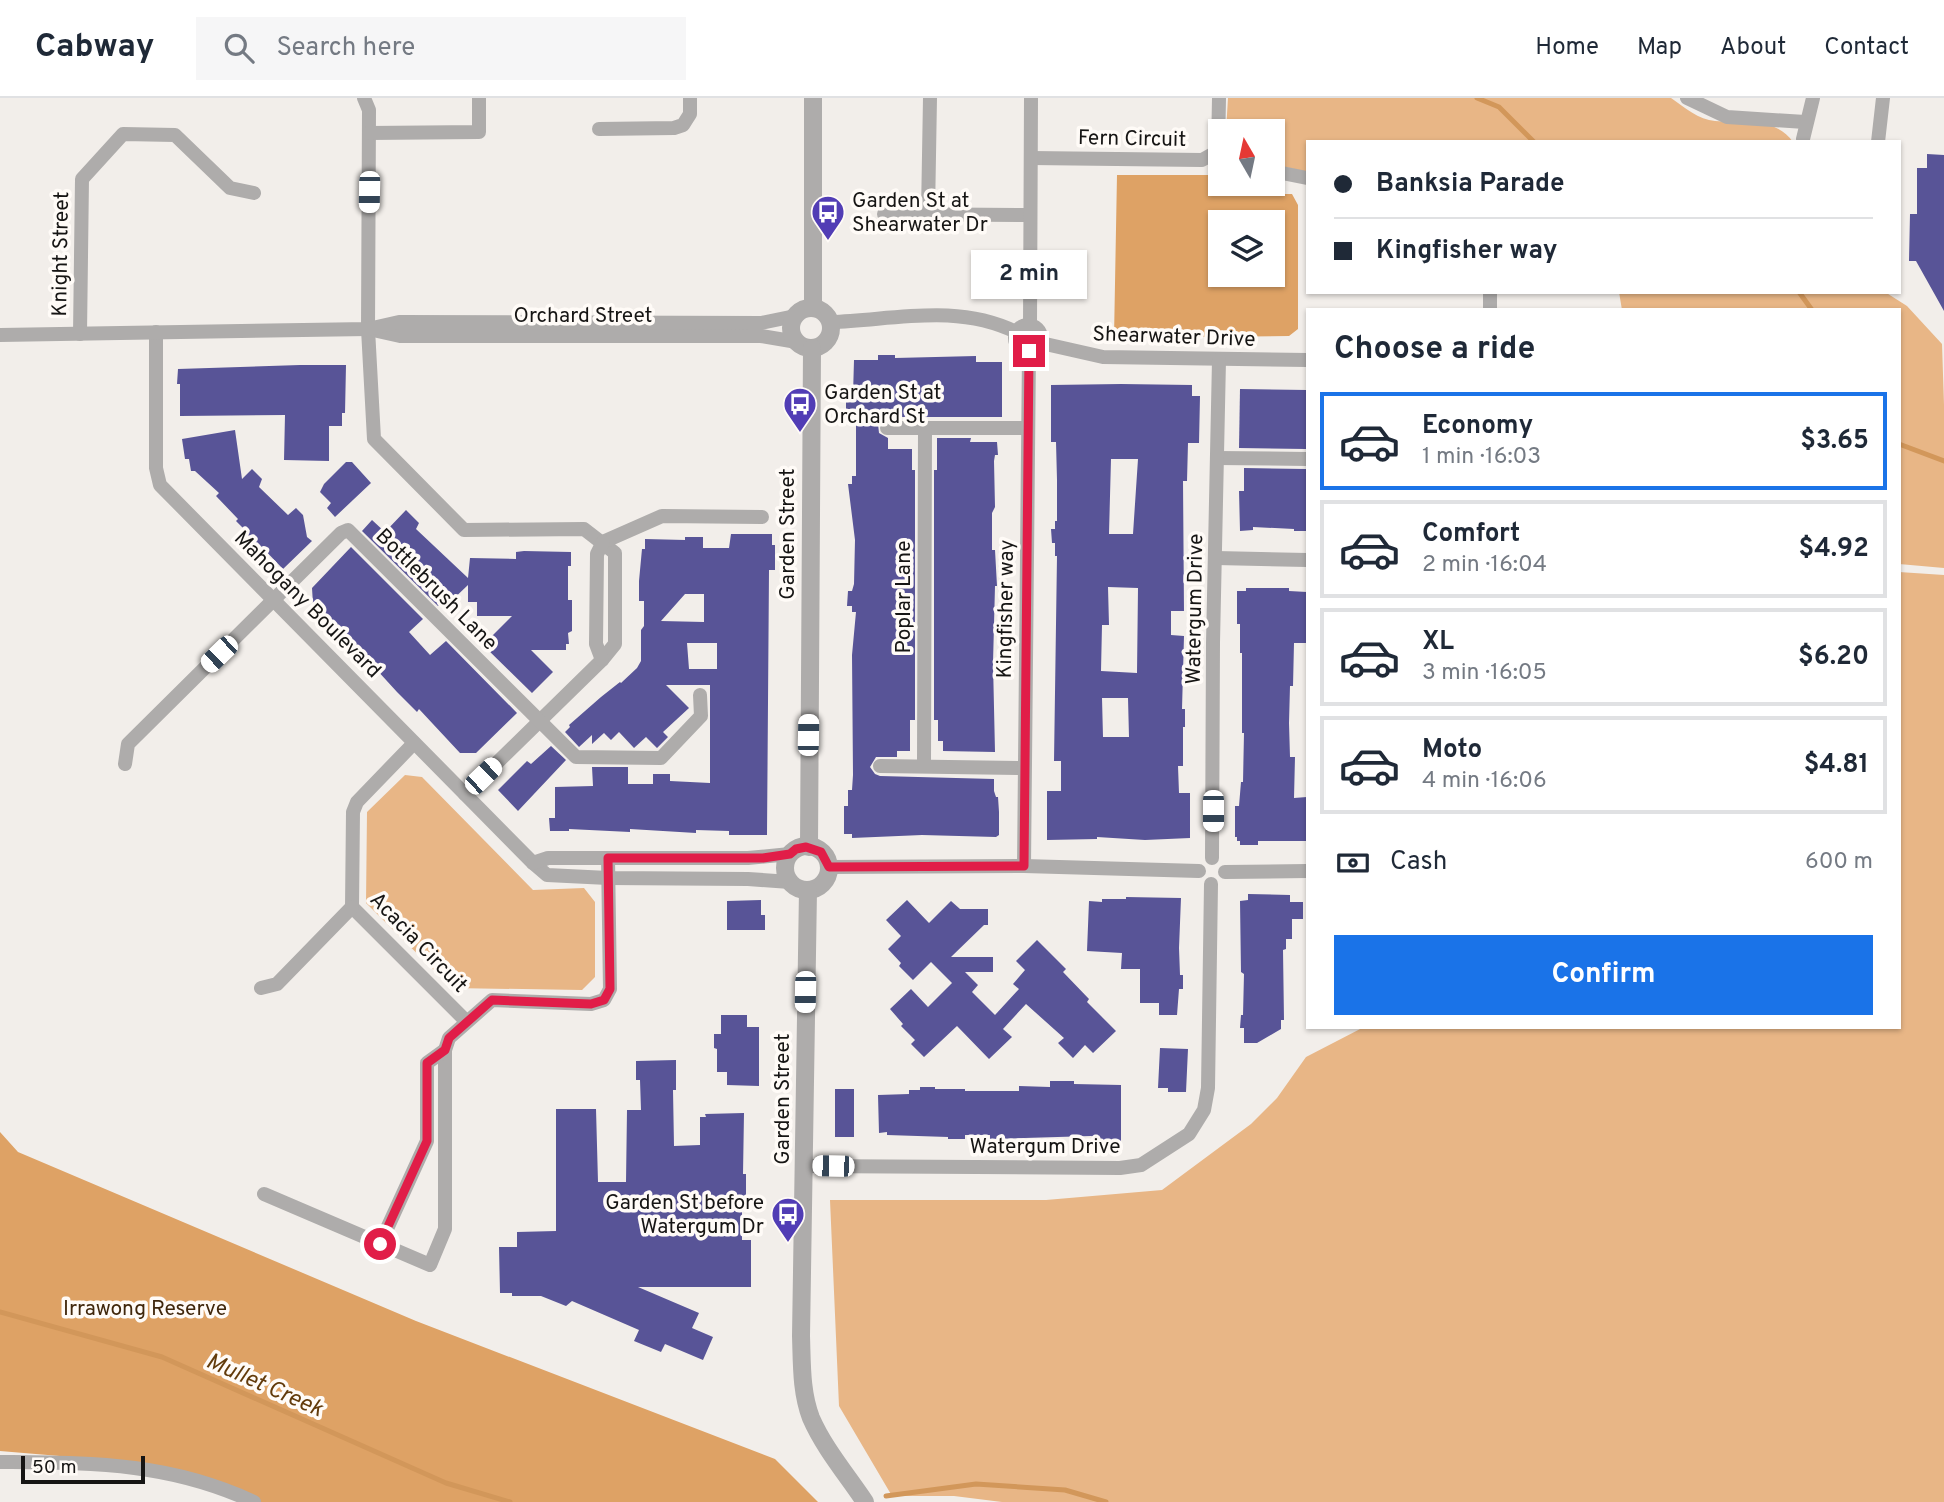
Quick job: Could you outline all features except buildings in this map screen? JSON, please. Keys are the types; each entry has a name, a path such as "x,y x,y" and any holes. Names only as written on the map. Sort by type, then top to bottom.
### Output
{"street":[{"path":"364,98 369,110 368,329 374,439 464,530 584,529 603,542"},
{"path":"369,133 479,132 479,98"},
{"path":"599,129 674,128 683,125 690,114 690,98"},
{"path":"813,98 813,308"},
{"path":"928,213 930,98"},
{"path":"1030,325 1031,98"},
{"name":"Fern Circuit","path":"1219,98 1219,119"},
{"path":"1688,98 1727,117 1805,122"},
{"path":"1802,139 1813,98"},
{"path":"1878,140 1883,98"},
{"name":"Knight Street","path":"80,334 82,179 123,134 176,135 230,188 254,192"},
{"name":"Fern Circuit","path":"1031,158 1187,161 1208,157"},
{"path":"1285,174 1306,178"},
{"path":"884,214 1029,215"},
{"path":"813,308 824,312 831,322 829,338 820,346 804,345 791,328 795,316 804,309 813,308"},
{"name":"Orchard Street","path":"0,335 368,329 400,322 761,323 795,316"},
{"path":"831,322 962,316 986,319 1016,332"},
{"path":"1030,325 1040,331 1035,347 1021,349 1016,344 1016,332 1022,326 1030,325"},
{"name":"Orchard Street","path":"368,329 400,336 761,336 804,345"},
{"name":"Mahogany Boulevard","path":"156,332 156,468 160,485 533,863 547,875 748,878 790,882"},
{"name":"Garden Street","path":"804,345 809,847"},
{"name":"Shearwater Drive","path":"1035,347 1103,357 1306,359"},
{"name":"Kingfisher way","path":"1024,866 1028,428 1035,347"},
{"name":"Watergum Drive","path":"1212,858 1219,360"},
{"path":"887,428 1028,428"},
{"name":"Poplar Lane","path":"925,429 925,766"},
{"path":"1217,458 1306,459"},
{"path":"465,794 602,660 596,644 597,554 603,542 662,516 762,517"},
{"name":"Bottlebrush Lane","path":"274,601 341,533 348,530 538,722"},
{"path":"1216,558 1306,560"},
{"path":"125,764 128,744 274,601"},
{"path":"538,722 576,757 661,758 701,716 700,695"},
{"name":"Acacia Circuit","path":"414,743 356,802 353,812 352,907 467,1021"},
{"path":"880,766 1024,768"},
{"path":"809,847 824,855 829,867 823,883 808,890 798,888 790,882 785,866 790,854 796,849 809,847"},
{"path":"533,863 548,858 748,858 790,854"},
{"name":"Acacia Circuit","path":"380,1244 427,1141 427,1063 467,1021 492,1000 591,1004 604,1000 610,989 608,858"},
{"path":"1212,858 1222,862 1225,872 1220,881 1211,884 1203,880 1199,871 1203,862 1212,858"},
{"path":"829,867 1024,866 1199,871"},
{"path":"1225,872 1306,871"},
{"name":"Watergum Drive","path":"804,1166 1120,1168 1141,1165 1162,1153 1189,1134 1204,1110 1208,1088 1211,884"},
{"name":"Garden Street","path":"808,890 801,1336 803,1384 811,1416 819,1434 865,1502"},
{"path":"261,988 277,984 352,907"},
{"path":"264,1194 430,1265 445,1229 447,1044"},
{"path":"0,1462 106,1464 157,1470 218,1487 254,1502"}],"shaded area":[{"path":"1228,98 1671,98 1703,118 1768,125 1777,128 1791,140 1306,140 1306,172 1285,167 1285,119 1227,119"},
{"path":"1619,294 1888,294 1907,306 1942,344 1944,568 1901,564 1901,308 1622,308"},
{"path":"1901,572 1944,575 1944,1502 1002,1502 954,1496 892,1496 839,1406 830,1200 1046,1200 1162,1190 1251,1124 1277,1098 1306,1057 1360,1029 1901,1029"},
{"path":"405,775 422,777 533,890 584,888 595,902 595,977 582,990 452,988 366,903 367,812"}],"green space":[{"path":"1117,175 1208,175 1208,196 1292,194 1298,205 1298,329 1289,336 1114,338"},
{"name":"Irrawong Reserve","path":"0,1132 18,1152 416,1321 775,1459 818,1502 261,1502 107,1460 0,1451"}],"waterway":[{"path":"1477,98 1499,107 1532,140"},
{"path":"1800,294 1811,308"},
{"path":"1901,445 1944,461"},
{"name":"Mullet Creek","path":"0,1312 162,1357 446,1483 510,1502"},
{"name":"Mullet Creek","path":"886,1496 976,1484 1065,1490 1106,1502"}],"place":[{"name":"Garden St at Shearwater Dr","path":"828,242"},
{"name":"Garden St at Orchard St","path":"800,434"},
{"name":"Garden St before Watergum Dr","path":"788,1244"}],"route":[{"path":"380,1244 427,1141 427,1063 445,1050 449,1038 492,1000 591,1004 604,1000 610,989 608,858 763,858 790,854 796,849 806,847 821,852 829,867 1024,866 1029,351"}]}
